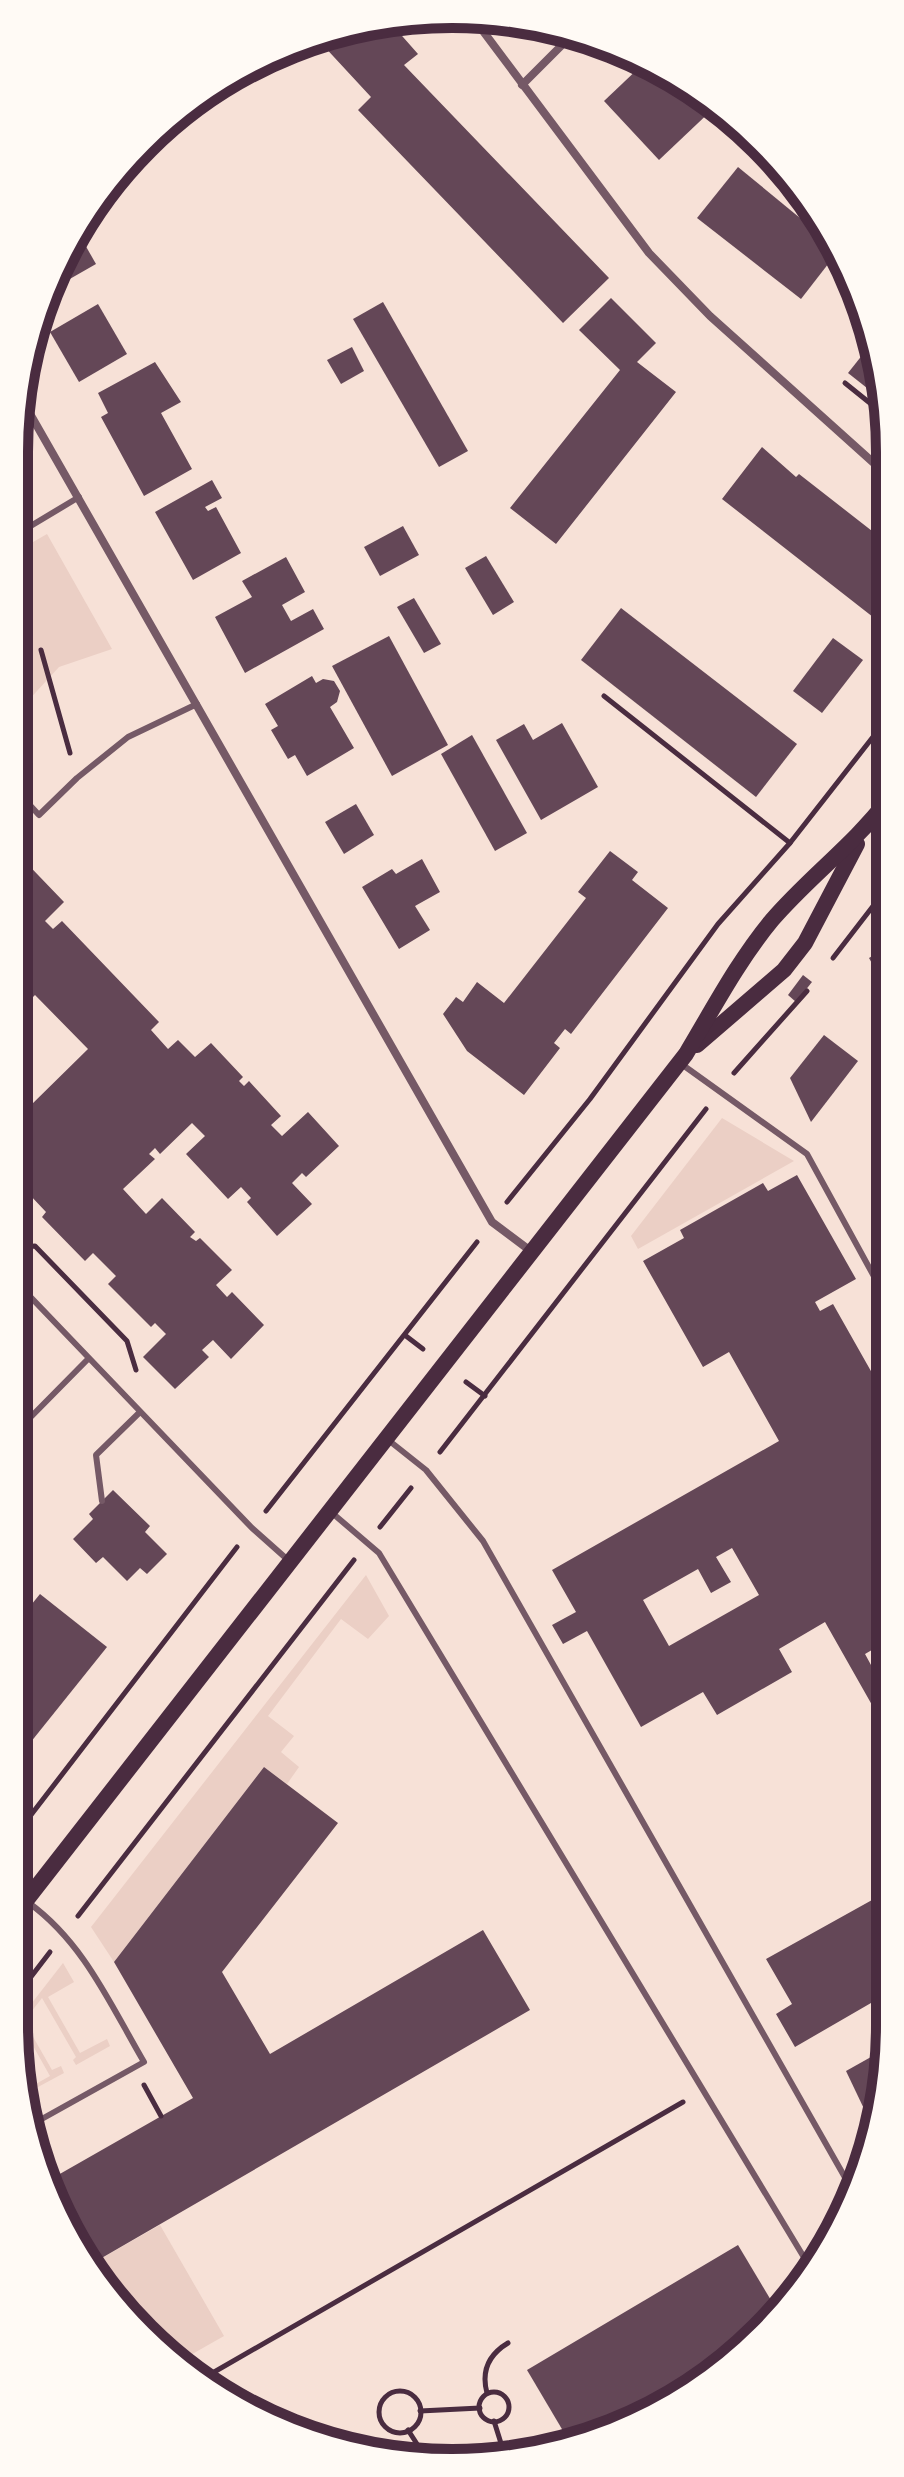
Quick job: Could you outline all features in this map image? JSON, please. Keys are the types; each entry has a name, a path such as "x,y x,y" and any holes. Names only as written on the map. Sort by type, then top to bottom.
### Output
{"main road":[{"path":"28,1886 331,1512 683,1058 749,951 774,918 876,815"},
{"path":"683,1058 784,970 805,943 865,829"}],"street":[{"path":"481,29 649,253 710,316 876,465"},
{"path":"522,85 564,43"},
{"path":"30,414 492,1222 532,1252"}],"lane":[{"path":"28,528 79,497"},
{"path":"28,803 39,815 77,778 128,737 197,704"},
{"path":"683,1058 719,1091 807,1154 876,1280"},
{"path":"28,1299 252,1528 291,1562"},
{"path":"28,1420 88,1359"},
{"path":"102,1501 96,1455 139,1413"},
{"path":"387,1439 426,1470 483,1541 846,2180"},
{"path":"331,1512 379,1553 806,2260"},
{"path":"28,1903 77,1946 144,2062 39,2121"}],"path":[{"path":"845,383 873,405"},
{"path":"41,650 77,778"},
{"path":"604,696 790,843"},
{"path":"513,1195 590,1099 718,924 790,843 876,733"},
{"path":"828,963 876,902"},
{"path":"28,1981 719,1091 810,987"},
{"path":"28,1247 35,1246 127,1341 140,1384"},
{"path":"406,1336 415,1343"},
{"path":"473,1387 485,1396"},
{"path":"255,1501 265,1511"},
{"path":"134,2067 161,2116"},
{"path":"211,2374 704,2090"},
{"path":"480,2408 487,2393 486,2367 491,2357 508,2343"},
{"path":"402,2391 416,2398 420,2411 417,2423 408,2430 395,2432 386,2427 380,2418 381,2403 392,2392 402,2391"},
{"path":"480,2408 485,2418 494,2421 506,2416 509,2405 498,2392 487,2393"},
{"path":"420,2411 480,2408"},
{"path":"494,2421 502,2446"},
{"path":"408,2430 419,2447"}],"shaded area":[{"path":"47,534 112,649 59,667 28,701 28,545"},
{"path":"722,1118 794,1161 638,1249 631,1236"},
{"path":"366,1575 389,1616 368,1639 341,1619 268,1716 294,1736 281,1752 299,1767 287,1784 264,1767 114,1962 91,1927"},
{"path":"63,1963 74,1982 48,1997 80,2053 107,2039 110,2046 76,2065 73,2060 76,2057 42,1998 28,2016 28,2008"},
{"path":"28,2028 52,2070 61,2066 64,2073 33,2090 33,2086 50,2076 32,2044 29,2046"},
{"path":"160,2225 224,2336 188,2356 133,2305 98,2260"}],"building":[{"path":"398,32 418,54 404,65 609,278 563,323 358,110 371,97 325,48"},
{"path":"636,70 688,99 707,114 659,160 604,101"},
{"path":"738,167 812,228 830,261 801,299 697,218"},
{"path":"84,242 96,264 63,283"},
{"path":"611,298 656,343 637,362 676,392 556,544 510,508 620,370 579,330"},
{"path":"383,302 468,451 439,467 353,319"},
{"path":"98,304 127,354 79,382 50,332"},
{"path":"352,347 364,371 341,384 327,360"},
{"path":"864,352 871,391 848,373"},
{"path":"155,362 181,402 161,413 192,469 144,496 101,417 108,413 98,393"},
{"path":"762,447 796,477 799,474 876,534 876,619 722,499"},
{"path":"212,480 222,498 205,507 208,511 216,507 241,553 193,580 155,512"},
{"path":"403,526 419,555 380,576 364,547"},
{"path":"486,556 514,602 493,615 465,568"},
{"path":"286,557 305,592 282,605 291,621 313,609 324,629 245,673 215,617 252,597 242,581"},
{"path":"414,598 441,644 424,653 397,607"},
{"path":"621,608 797,744 756,797 581,660"},
{"path":"389,636 448,745 392,776 332,666"},
{"path":"833,638 863,660 822,713 793,691"},
{"path":"312,676 316,683 323,679 334,681 340,691 337,702 330,707 354,748 307,776 295,755 288,759 271,730 278,726 265,704"},
{"path":"562,723 598,787 541,820 496,740 524,724 533,740"},
{"path":"472,735 527,833 495,851 441,754"},
{"path":"356,804 374,835 344,854 325,822"},
{"path":"610,851 638,872 632,880 668,908 571,1034 565,1029 554,1043 560,1048 524,1095 467,1051 443,1014 456,997 463,1002 477,982 504,1003 586,898 578,892"},
{"path":"422,859 440,892 415,906 430,930 399,949 362,887 392,869 396,874"},
{"path":"28,865 64,902 45,921 53,929 62,921 159,1022 151,1030 168,1049 178,1040 195,1057 211,1043 243,1077 239,1081 244,1086 249,1081 281,1116 271,1125 282,1136 308,1112 339,1146 306,1177 302,1173 292,1183 312,1204 277,1236 247,1202 251,1198 241,1187 228,1199 186,1154 205,1136 192,1123 160,1154 155,1148 149,1154 155,1159 123,1189 146,1214 162,1198 195,1232 190,1237 196,1241 200,1238 232,1270 216,1285 227,1297 232,1292 264,1325 231,1359 213,1340 202,1350 209,1357 175,1389 143,1357 166,1334 155,1323 151,1327 108,1284 116,1276 93,1253 85,1261 42,1217 46,1212 28,1195 28,1108 88,1049 35,995 28,1002"},
{"path":"876,954 876,971 869,958"},
{"path":"803,975 812,982 796,1002 788,995"},
{"path":"824,1035 858,1061 811,1122 790,1078"},
{"path":"797,1175 856,1279 815,1302 820,1311 833,1304 876,1380 876,1648 865,1654 876,1674 876,1712 825,1622 779,1649 792,1672 717,1715 703,1692 641,1727 587,1631 563,1644 552,1625 576,1612 552,1570 779,1441 729,1352 703,1367 643,1261 684,1238 680,1230 763,1183 768,1191","holes":["732,1548 759,1595 669,1646 643,1600 698,1569 711,1593 731,1582 716,1557"]},
{"path":"113,1490 150,1526 145,1532 167,1554 147,1574 140,1568 127,1581 103,1557 96,1563 73,1539 93,1519 89,1514"},
{"path":"40,1594 107,1647 28,1746 28,1609"},
{"path":"264,1767 338,1823 222,1972 270,2054 483,1930 530,2010 98,2260 72,2213 55,2173 58,2175 193,2098 114,1962"},
{"path":"876,1898 876,2000 795,2047 776,2014 792,2004 766,1959"},
{"path":"875,2055 867,2114 846,2071"},
{"path":"738,2245 773,2303 732,2344 688,2378 614,2417 565,2434 527,2370"}]}
